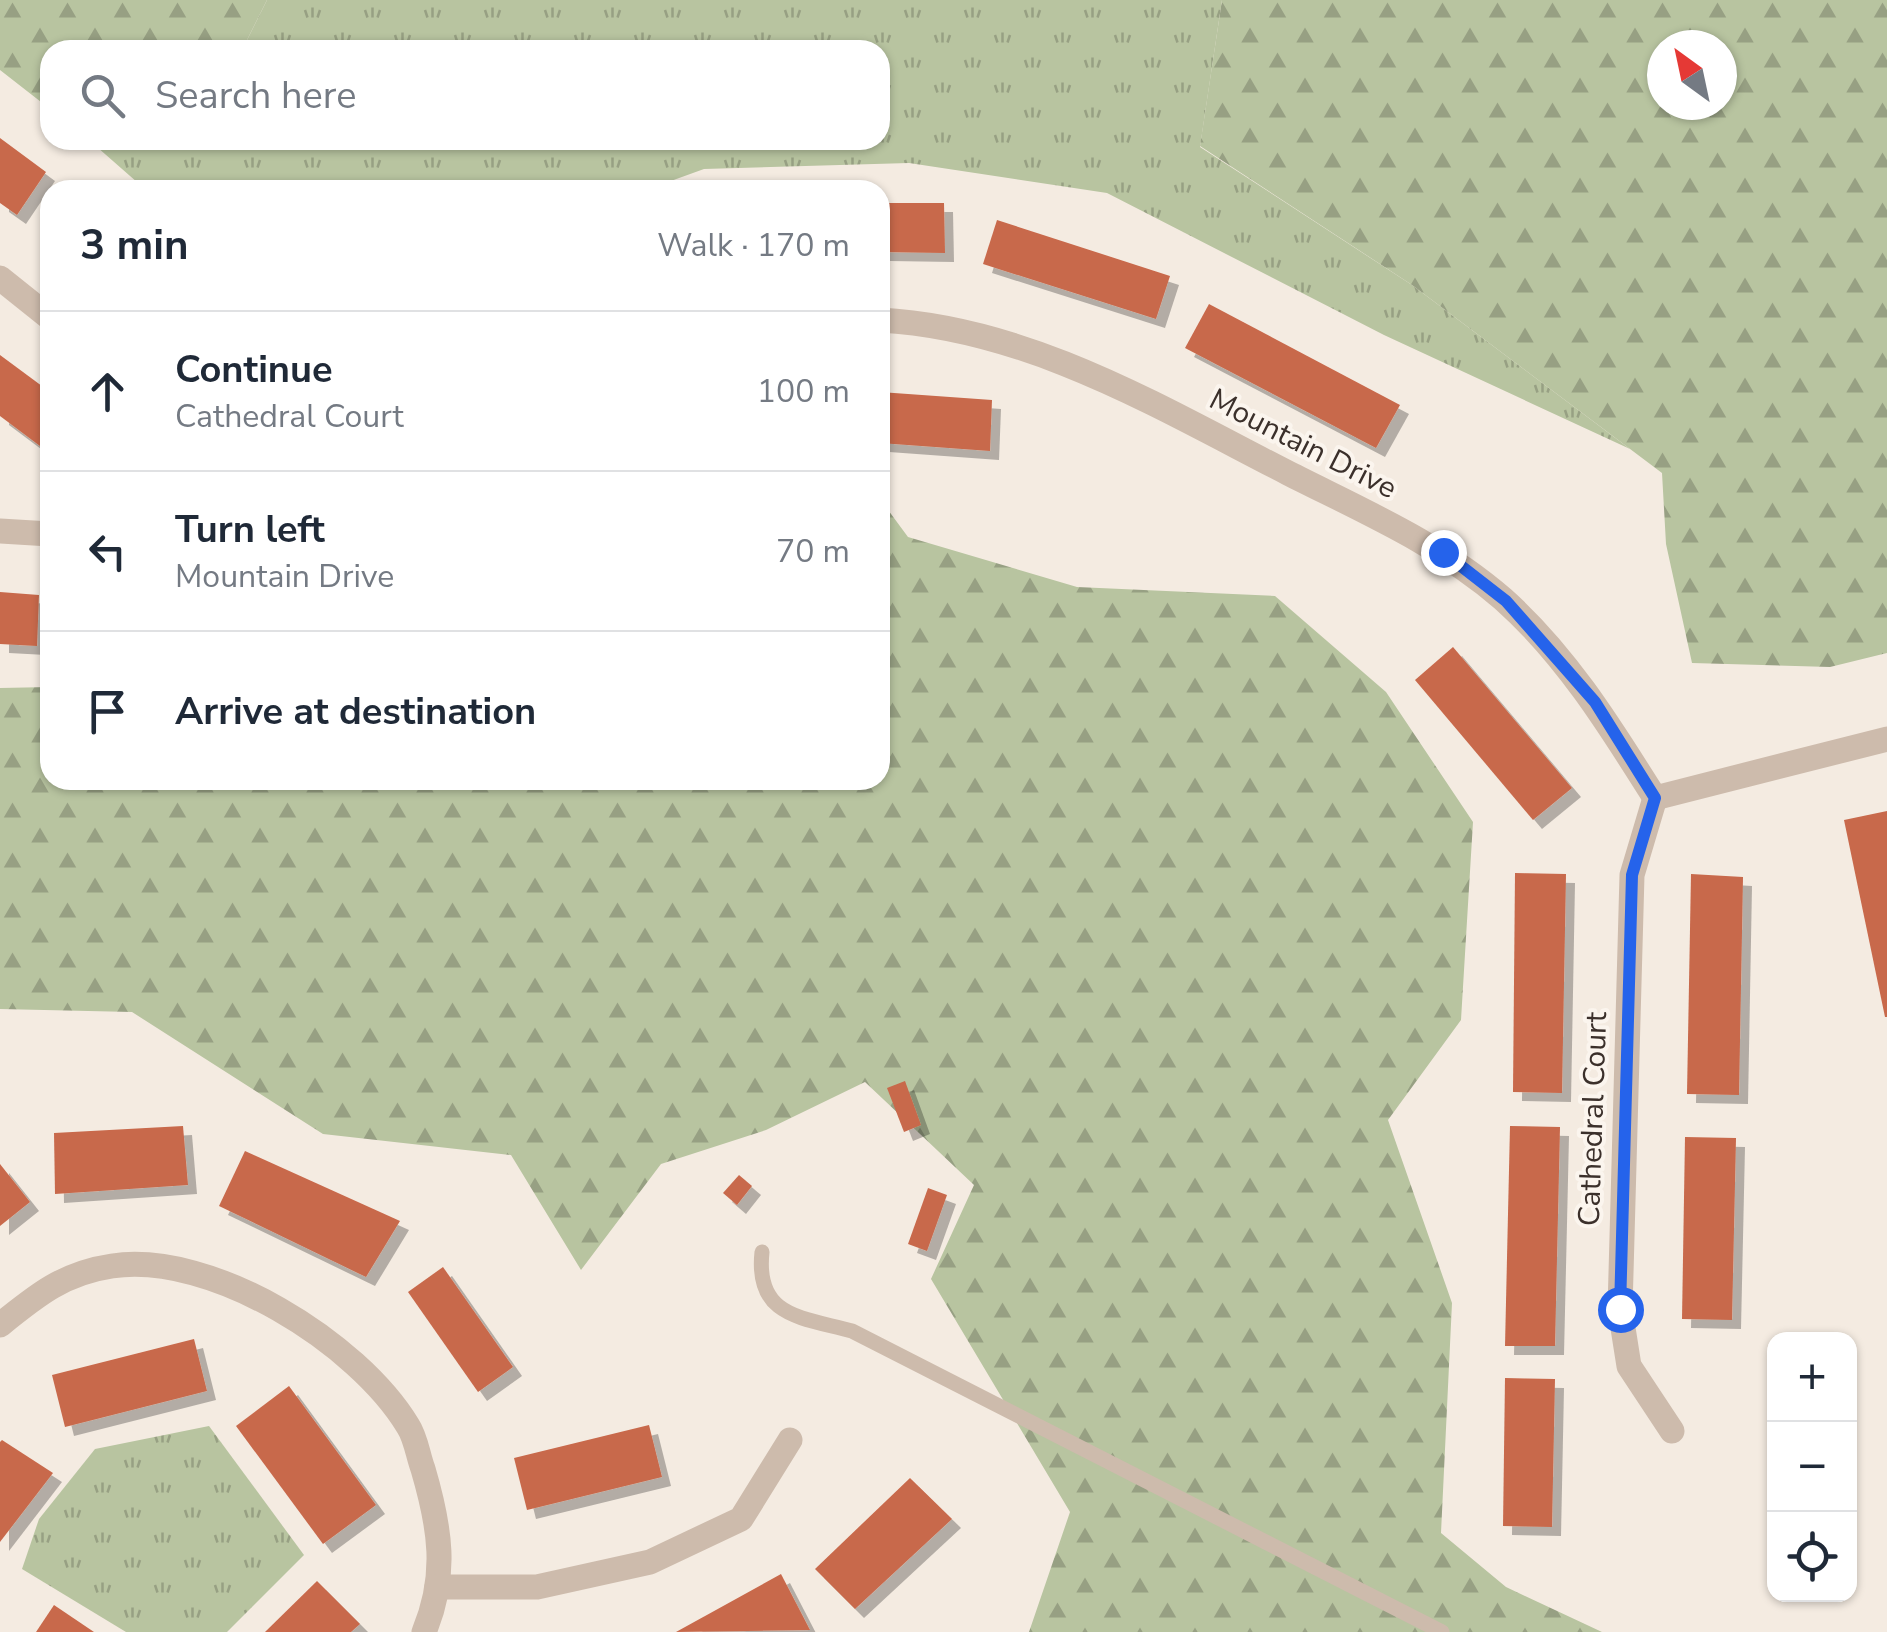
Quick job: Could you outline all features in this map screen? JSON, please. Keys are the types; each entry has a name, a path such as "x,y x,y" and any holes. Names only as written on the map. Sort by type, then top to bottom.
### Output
{"street":[{"path":"0,278 40,310"},
{"name":"Mountain Drive","path":"890,321 929,323 1012,343 1112,383 1443,552 1506,601 1595,702 1655,798"},
{"path":"0,531 40,533"},
{"path":"1655,798 1887,740"},
{"name":"Cathedral Court","path":"1655,798 1632,875 1620,1309 1629,1366 1672,1431"},
{"path":"0,1325 54,1282 113,1266 164,1265 224,1283 308,1326 372,1379 410,1428 440,1526 436,1603 424,1632"},
{"path":"437,1586 537,1587 650,1562 742,1518 790,1440"}],"lane":[{"path":"762,1252 760,1274 764,1294 776,1308 852,1331 1442,1632"}],"green space":[{"path":"0,0 267,0 247,40 40,40 40,101 0,70"},
{"path":"267,0 1222,0 1200,147 1412,285 1630,449 1384,335 1107,193 909,163 704,169 674,180 135,180 100,150 890,150 890,40 247,40"},
{"path":"1222,0 1887,0 1887,653 1830,667 1692,663 1666,544 1662,473 1412,285 1200,146"},
{"path":"890,513 908,537 1077,587 1275,596 1386,692 1473,822 1461,1020 1388,1120 1452,1303 1441,1533 1506,1587 1602,1632 1029,1632 1070,1512 931,1279 974,1185 865,1082 766,1130 661,1164 581,1270 511,1155 323,1134 132,1012 0,1009 0,688 40,687 40,790 890,790"},
{"path":"209,1426 304,1555 227,1632 126,1632 22,1569 39,1519 95,1449"}],"building":[{"path":"0,138 46,172 17,215 0,203"},
{"path":"890,203 944,203 945,253 890,252"},
{"path":"997,220 1170,276 1156,319 983,264"},
{"path":"1209,304 1400,405 1376,448 1185,348"},
{"path":"0,355 40,385 40,446 0,416"},
{"path":"890,393 992,400 990,451 890,444"},
{"path":"0,592 39,595 37,646 0,644"},
{"path":"1453,647 1572,788 1533,820 1415,680"},
{"path":"1887,811 1887,1017 1885,1017 1844,820"},
{"path":"1515,873 1566,874 1562,1093 1513,1092"},
{"path":"1691,874 1743,877 1739,1095 1687,1094"},
{"path":"905,1081 921,1125 904,1132 887,1088"},
{"path":"183,1126 188,1185 55,1194 54,1133"},
{"path":"1510,1126 1560,1127 1555,1346 1505,1346"},
{"path":"1685,1137 1736,1138 1732,1320 1682,1319"},
{"path":"245,1151 400,1221 366,1277 219,1206"},
{"path":"0,1164 30,1202 0,1226"},
{"path":"739,1175 752,1186 737,1205 723,1193"},
{"path":"928,1188 947,1195 927,1251 908,1244"},
{"path":"443,1267 513,1367 478,1392 408,1292"},
{"path":"194,1339 207,1391 65,1427 52,1375"},
{"path":"1505,1378 1555,1379 1552,1527 1503,1526"},
{"path":"289,1386 376,1505 323,1544 236,1426"},
{"path":"649,1425 662,1477 527,1510 514,1458"},
{"path":"0,1442 53,1473 0,1542"},
{"path":"910,1478 952,1519 855,1609 815,1569"},
{"path":"781,1574 810,1630 676,1632"},
{"path":"317,1581 360,1624 351,1632 265,1632"},
{"path":"54,1605 94,1632 36,1632"}],"route":[{"path":"1443,552 1506,601 1595,702 1655,798 1632,875 1620,1309"}]}
